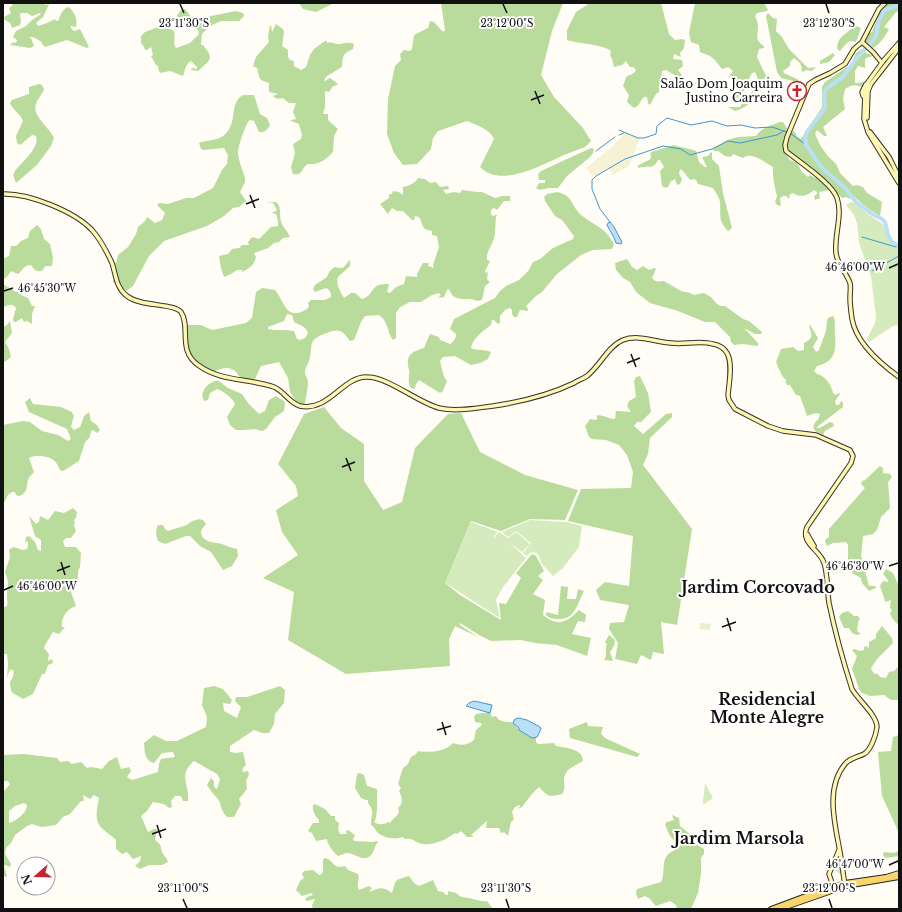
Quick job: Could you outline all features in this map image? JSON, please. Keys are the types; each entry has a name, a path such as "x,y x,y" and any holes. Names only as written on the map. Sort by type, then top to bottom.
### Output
{"main road":[{"path":"885,3 879,9 864,43 854,50 845,64 809,84 785,145 786,151 823,180 837,198 839,219 836,254 838,262 850,284 851,309 854,325 876,358 899,377"},
{"path":"864,43 883,62"},
{"path":"899,43 868,82 866,96 868,129 889,157 899,177"},
{"path":"866,96 873,81 899,48"},
{"path":"866,106 864,123 866,129 885,160 894,168 899,183"},
{"path":"885,160 890,161"},
{"path":"3,194 21,195 46,204 71,215 87,225 96,234 112,263 117,282 125,294 133,300 141,303 174,307 179,310 184,319 186,344 189,354 191,359 199,366 221,377 274,387 282,391 296,404 302,406 321,403 335,395 355,379 367,377 380,380 440,408 455,409 493,406 511,403 551,392 582,379 591,373 615,345 625,339 638,338 672,344 708,343 719,346 727,352 730,358 728,395 729,400 735,408 768,426 783,431 816,435 851,452 853,456 851,463 805,531 806,538 821,557 824,564 835,631 852,689 876,723 876,731 869,748 862,755 850,759 845,764 838,775 836,785 833,810 845,885"},
{"path":"834,888 829,874 840,849"},
{"path":"835,861 841,858"},
{"path":"771,909 834,888 899,873"},
{"path":"845,885 899,877"},
{"path":"780,909 834,888"}],"shaded area":[{"path":"625,133 640,138 629,166 613,175 608,167 593,177 586,168 613,146"}],"green space":[{"path":"14,3 49,4 43,17 36,23 38,26 55,19 58,21 63,11 69,7 76,18 76,27 71,26 71,28 74,31 80,29 89,47 87,48 67,40 45,47 42,42 32,37 28,38 31,38 34,46 30,48 10,45 17,41 13,37 16,31 26,26 41,14 32,16 27,13 21,13 20,25 12,28 10,23 5,20 4,17 11,13 9,9"},
{"path":"299,3 334,3 316,12 303,9"},
{"path":"441,3 563,3 552,31 541,75 554,97 583,128 591,141 585,147 534,169 522,173 499,176 489,173 480,167 494,139 482,128 467,121 438,131 433,138 431,149 417,164 403,165 394,153 387,134 388,99 395,66 401,60 400,54 404,50 410,51 412,49 414,35 428,28 430,21 434,22 443,32 445,30"},
{"path":"590,3 661,3 669,34 675,40 685,40 684,48 680,53 681,57 674,54 673,59 682,60 683,66 678,70 682,77 679,78 666,70 662,71 659,92 656,94 650,105 647,97 644,97 638,106 634,108 627,102 629,95 623,86 626,77 633,74 636,70 633,67 630,67 626,61 622,65 614,67 610,55 611,51 597,45 567,40 567,30 576,12"},
{"path":"695,3 764,3 768,10 757,13 755,16 758,25 758,39 764,46 764,48 759,49 757,57 766,76 751,101 747,105 735,111 728,107 740,107 744,100 750,97 752,90 758,83 756,74 755,72 752,73 744,90 737,98 735,94 738,90 729,77 733,71 728,67 722,69 710,56 700,52 699,45 691,42 689,33"},
{"path":"888,3 899,3 899,11 896,12 884,27 889,29 880,43 872,48 864,42 869,33 872,32 879,14"},
{"path":"182,9 185,9 192,18 196,19 236,11 243,13 244,16 239,21 221,21 210,26 202,34 201,45 203,45 209,53 210,58 208,62 198,71 191,70 192,68 197,69 197,67 191,61 186,66 183,76 170,71 160,73 158,66 151,56 153,55 151,47 145,50 141,43 141,36 145,32 158,27 167,27 174,31 174,44 176,48 190,43 199,34 198,30 191,27 180,26 177,15"},
{"path":"768,13 773,18 777,19 776,31 782,37 789,49 808,68 816,67 812,71 806,70 803,72 801,70 802,68 800,63 794,58 790,62 790,66 783,71 784,73 799,80 798,82 781,78 777,72 766,16"},
{"path":"849,23 861,28 856,42 850,41 840,51 837,49 839,41 851,29 849,27"},
{"path":"276,24 283,29 284,32 282,46 288,50 288,57 290,60 294,61 294,66 301,70 306,67 310,55 314,49 325,41 327,41 327,43 354,44 353,49 347,52 344,56 342,67 327,76 324,80 325,81 330,78 338,84 333,86 329,92 325,91 325,107 323,113 328,114 328,120 338,129 334,136 333,152 320,162 306,165 299,174 293,174 291,167 295,153 293,144 301,139 302,135 299,124 291,121 296,119 293,112 296,103 289,103 283,98 278,99 274,97 273,96 278,94 269,92 269,83 260,78 257,68 253,66 256,57 269,42 268,37 270,25 272,32"},
{"path":"862,49 866,53 872,55 871,57 865,59 865,68 858,66 855,71 855,83 866,82 862,87 854,85 845,89 843,99 845,109 823,127 827,136 824,136 817,130 815,134 820,145 836,164 840,173 853,186 857,185 863,187 867,193 882,202 880,216 856,199 849,191 850,199 846,197 842,198 825,180 798,159 787,147 792,131 795,132 801,139 822,107 822,87 825,82 847,67 852,67 855,54"},
{"path":"833,53 835,55 829,62 820,64 820,61"},
{"path":"39,84 42,85 44,89 35,108 36,113 54,138 51,146 37,165 16,183 13,175 15,171 33,150 37,141 36,136 32,135 20,145 17,143 16,136 23,121 10,103 12,100 29,94 29,87"},
{"path":"243,95 254,95 260,114 267,118 270,125 266,131 259,132 254,121 250,120 246,125 240,142 238,154 245,182 240,192 246,201 239,207 233,208 224,216 207,226 164,241 149,256 133,286 125,292 112,281 115,280 114,263 116,263 118,255 128,247 136,234 138,227 147,217 155,223 162,220 165,213 157,205 159,203 168,204 186,198 194,198 213,188 222,170 227,164 228,155 224,148 204,150 201,149 199,143 220,138 228,131 231,126 234,109 238,99"},
{"path":"779,122 783,122 788,130 783,140 783,145 785,153 790,160 797,163 802,172 808,177 810,175 821,181 830,190 819,192 820,198 815,200 814,196 817,192 814,190 804,196 793,193 790,194 789,199 786,196 780,198 781,206 777,205 775,202 777,196 773,167 754,157 747,156 743,158 733,154 731,157 725,156 718,151 714,151 713,149 727,140 738,137 756,136 764,128"},
{"path":"674,145 696,151 699,162 705,167 707,167 702,157 708,156 711,152 712,153 712,159 719,166 723,193 732,228 728,231 721,221 720,201 713,188 698,184 696,180 691,180 680,169 679,174 682,179 680,184 677,185 675,179 670,182 669,186 666,188 662,186 660,171 664,167 660,160 652,166 638,168 639,165 651,158 651,152"},
{"path":"591,148 594,149 590,157 567,176 558,188 540,190 536,188 539,183 545,183 545,180 539,180 538,174 541,171"},
{"path":"418,178 425,179 430,183 436,182 440,187 448,186 449,189 443,190 446,194 454,192 460,193 462,190 482,192 495,198 510,196 510,201 504,201 497,210 494,208 491,210 491,215 494,216 497,214 494,238 487,254 487,260 490,261 485,271 486,273 488,272 487,279 490,282 485,286 482,300 477,301 455,297 449,289 444,297 438,298 441,295 439,293 432,295 421,302 410,302 400,307 396,313 396,338 393,340 386,323 379,315 365,316 354,340 350,341 341,331 327,333 316,338 312,343 309,361 305,371 308,387 305,403 302,405 296,401 290,392 288,378 279,362 261,366 255,379 249,380 240,377 236,371 230,368 224,368 213,372 194,360 188,351 186,325 201,325 212,330 246,323 252,318 256,292 262,288 275,290 287,309 290,312 295,313 307,309 309,306 308,303 311,300 325,300 331,297 330,291 326,288 315,292 313,289 315,285 327,277 330,271 335,267 343,268 350,260 350,266 337,279 339,288 344,298 351,293 355,293 362,299 369,295 375,287 382,284 389,284 387,292 390,293 396,287 404,284 406,276 417,277 423,263 429,263 428,266 434,268 433,265 439,247 437,236 432,235 432,231 424,228 419,217 415,216 414,220 412,220 403,211 397,211 392,208 388,214 380,204 389,198 389,194 392,194 393,191 399,192 403,195 403,187 412,184","holes":["287,314 292,315 294,322 304,327 307,331 308,333 305,338 300,340 297,339 294,331 268,329 268,327 284,321"]},
{"path":"557,192 562,193 569,198 581,215 607,234 614,244 612,249 593,250 581,255 557,274 542,292 526,306 528,311 520,310 517,317 514,317 510,308 505,310 500,316 500,323 498,324 492,320 491,325 476,338 471,348 491,352 488,359 471,365 455,356 443,357 440,361 444,377 447,381 443,391 440,393 419,380 415,388 413,389 410,387 408,361 410,355 415,351 424,348 430,334 439,337 440,340 450,344 456,336 456,334 450,329 454,319 495,298 506,286 519,280 529,270 533,262 540,259 553,248 573,239 574,236 562,220 555,216 545,201 544,197 547,194"},
{"path":"267,202 276,202 278,204 281,221 290,237 283,238 268,248 254,253 256,257 254,263 241,273 243,270 237,270 224,277 219,256 228,254 232,249 239,248 242,245 249,245 248,242 252,237 259,239 271,227 278,226 276,214 272,213 277,210 273,203"},
{"path":"851,202 855,203 883,224 888,238 899,248 899,325 893,326 869,342 867,339 875,323 876,317 871,276 859,243 857,223 854,215 846,205"},
{"path":"37,225 41,229 44,239 50,244 53,258 52,266 45,266 44,269 38,271 29,265 18,274 11,271 7,277 3,279 3,259 9,256 11,246 16,246 21,241 28,238 30,231"},
{"path":"627,259 632,267 637,270 643,266 649,270 654,268 656,269 652,278 655,281 664,281 681,291 694,295 704,293 711,297 720,306 725,306 743,319 749,321 762,332 761,334 755,334 744,328 758,343 758,346 742,344 734,345 731,342 730,337 715,322 705,322 678,311 650,303 636,292 630,282 623,278 616,270 615,263"},
{"path":"3,284 28,298 32,306 35,306 32,314 32,324 27,321 24,322 22,318 14,322 13,319 16,308 11,305 5,307 4,305 3,306"},
{"path":"833,316 835,320 834,354 825,363 817,366 814,371 826,380 831,386 833,393 836,395 839,393 840,394 835,401 836,405 839,405 841,401 843,403 843,407 818,426 817,428 820,428 830,422 833,423 834,426 825,431 823,435 814,429 814,424 818,420 820,414 815,413 807,416 800,396 796,395 790,385 787,385 786,380 776,362 781,349 793,347 798,351 804,350 804,343 811,338 810,325 818,338 813,347 816,352 819,350 826,331 828,318"},
{"path":"10,321 12,333 5,342 11,357 3,363 3,327"},
{"path":"640,376 648,393 651,412 641,422 637,422 634,426 643,434 666,414 672,413 672,417 650,438 648,454 643,465 692,529 677,625 661,622 664,654 653,652 651,660 641,655 637,664 615,659 618,643 609,629 610,623 624,622 629,605 600,600 596,590 605,582 629,586 633,536 568,521 581,489 631,488 633,472 627,455 619,445 606,440 592,439 589,437 585,426 590,419 596,420 597,415 615,419 616,411 631,412 627,406 629,401 636,397 634,381 636,377"},
{"path":"219,381 228,388 242,394 248,403 259,414 265,411 269,400 276,396 284,401 284,411 275,417 266,429 262,431 255,429 236,430 230,425 227,417 235,404 230,397 217,389 210,393 208,400 204,401 202,394 203,392 209,384"},
{"path":"30,398 33,404 61,407 72,412 74,415 71,427 74,430 80,427 84,416 89,412 91,421 97,425 100,430 97,433 93,430 91,431 90,437 85,442 79,461 63,471 60,470 55,461 52,459 44,456 29,458 34,472 28,479 26,490 19,496 16,495 15,492 12,492 3,502 3,425 23,421 30,422 42,431 58,435 68,441 71,439 67,429 29,412 25,402"},
{"path":"324,407 341,428 364,444 364,481 383,510 402,502 415,448 448,414 461,413 480,452 525,475 578,490 565,520 530,519 501,531 471,521 445,583 460,595 501,620 499,603 506,604 521,578 516,573 532,554 536,556 544,571 538,576 543,580 533,594 545,600 543,615 553,621 562,622 570,618 579,610 586,615 585,622 578,621 572,634 591,638 587,656 557,645 521,640 491,641 460,623 460,625 478,637 455,626 449,639 450,666 346,674 288,640 294,592 263,578 298,555 282,532 276,510 298,496 296,486 278,464 304,414"},
{"path":"880,466 883,468 883,473 890,474 892,477 888,482 890,508 881,517 877,530 873,534 863,536 861,556 869,586 875,586 876,588 869,591 862,583 861,578 852,573 848,561 848,545 846,542 833,543 827,546 825,541 829,537 829,529 865,488 861,484 862,481"},
{"path":"73,508 77,512 76,518 73,521 75,521 74,526 76,531 71,538 66,538 63,541 65,547 76,547 81,553 78,578 71,592 76,606 67,611 62,620 62,627 65,627 59,634 53,632 45,645 44,648 49,654 48,661 52,659 53,663 48,665 45,674 42,674 33,694 23,699 11,690 10,682 14,671 10,669 7,678 7,654 3,654 3,608 7,606 8,585 5,572 10,557 9,550 13,547 23,550 27,549 28,542 27,541 25,543 26,537 29,536 35,542 38,550 41,551 41,540 35,536 29,516 36,524 39,522 40,516 48,520 55,511 64,513"},
{"path":"200,519 206,524 201,531 202,536 206,540 237,549 238,556 232,566 223,570 211,552 200,546 190,536 186,536 165,544 158,541 156,534 157,526 163,525 168,531"},
{"path":"530,520 567,522 582,526 579,547 563,568 553,576 542,564 538,554 534,552 527,556 523,553 531,543 516,531 508,537 502,532"},
{"path":"471,522 498,532 494,536 495,539 499,532 508,538 516,532 530,544 522,552 510,543 526,558 503,587 496,600 500,618 445,583"},
{"path":"886,569 893,573 899,586 899,626 892,618 890,613 892,611 890,607 891,600 885,601 880,586 884,581 888,582 883,574"},
{"path":"561,586 568,587 567,599 576,599 578,589 584,591 575,610 568,617 564,619 556,619 548,617 546,612 558,615"},
{"path":"848,611 854,616 858,616 860,619 858,622 857,631 861,634 857,635 852,633 849,628 844,628 839,617 842,613"},
{"path":"700,623 711,624 710,630 699,629"},
{"path":"882,626 892,638 893,643 877,659 871,668 875,674 886,678 889,672 894,671 899,666 899,700 891,700 884,695 870,696 862,693 859,689 852,669 857,656 852,650 863,651 864,647 867,646 869,649 869,642 876,638 876,634"},
{"path":"609,635 615,640 614,646 610,652 613,661 604,660 606,657 607,644 605,642"},
{"path":"214,686 223,689 232,700 230,704 223,703 224,711 237,718 241,707 235,701 236,697 247,697 280,686 285,690 284,703 275,714 274,724 269,733 262,733 254,730 230,746 230,752 243,752 246,765 242,772 248,771 249,774 246,781 247,789 239,799 241,804 234,817 227,817 222,810 218,799 207,785 211,778 214,781 214,787 217,789 220,779 217,774 194,761 186,771 185,776 188,801 183,801 181,796 175,796 171,801 172,807 169,808 164,804 153,802 147,811 141,816 148,832 157,829 155,840 160,845 168,862 162,865 149,865 140,869 135,866 140,861 141,856 133,859 127,852 122,854 116,849 116,840 98,823 97,807 99,798 94,795 90,799 83,795 84,801 81,801 70,814 63,817 56,825 42,827 32,824 15,835 11,843 6,848 5,854 11,864 10,867 4,866 7,876 6,877 3,875 3,792 10,784 8,781 3,781 3,755 24,754 57,758 60,762 68,761 72,764 81,762 87,768 91,767 102,769 109,761 117,757 121,769 129,767 131,771 127,777 132,780 158,772 161,759 175,757 173,752 162,753 154,763 147,758 144,743 154,735 166,741 177,741 206,727 207,717 202,705 204,688","holes":["24,803 27,805 27,808 21,816 9,823 9,811 15,806"]},
{"path":"490,712 492,717 496,716 501,721 512,722 525,735 536,738 536,742 538,744 554,743 556,746 573,749 580,753 583,761 566,773 562,794 551,796 539,787 522,807 518,809 520,806 519,805 515,807 512,812 514,819 511,822 508,836 504,832 500,832 500,829 498,828 486,828 487,821 471,835 473,837 467,837 461,831 443,840 428,844 419,843 412,839 405,839 403,837 389,838 382,836 377,832 371,825 372,811 368,800 361,798 355,788 357,774 360,773 364,775 367,786 377,789 377,812 374,822 377,824 390,823 399,812 398,808 402,800 399,791 401,788 398,784 403,768 408,764 411,757 418,751 437,751 450,746 453,743 464,744 472,742 474,740 476,730 482,725 481,723 475,722 474,717 476,714"},
{"path":"587,722 588,726 603,727 601,734 605,738 640,754 637,757 570,738 569,729"},
{"path":"899,735 899,833 882,796 878,752 891,751 893,737"},
{"path":"705,783 713,798 704,804 703,802"},
{"path":"315,804 325,809 331,816 335,816 335,820 339,823 338,830 340,834 347,834 346,831 348,830 355,835 353,839 354,841 377,841 378,842 371,855 365,858 350,853 345,853 338,856 331,848 327,839 316,841 312,833 308,831 313,823 319,823 313,809 313,805"},
{"path":"672,815 679,818 680,826 691,835 691,838 688,840 689,843 694,843 704,849 704,854 701,858 701,874 698,893 691,909 677,909 676,905 670,901 656,906 649,898 645,896 638,899 636,893 637,889 661,882 663,878 666,856 675,850 674,841 671,838 665,824 674,820"},
{"path":"899,851 899,856 885,858 883,855 884,852 893,853"},
{"path":"324,858 330,860 337,867 345,866 348,870 358,874 359,890 369,886 372,888 369,892 381,888 392,893 396,881 409,876 414,883 419,886 433,880 438,891 443,892 446,895 448,895 448,891 456,893 461,897 487,901 493,909 313,909 312,905 315,899 305,900 307,897 313,895 311,893 302,896 296,890 300,881 304,878 302,874 304,871 313,870 319,875 322,874"},
{"path":"838,861 839,862 841,875 833,869"}],"water":[{"path":"610,222 622,242 621,244 616,243 607,225"},
{"path":"474,701 492,705 490,713 466,706"},
{"path":"519,718 527,720 540,727 541,729 537,737 532,738 519,730 519,728 513,723 515,719"}],"waterway":[{"path":"899,5 885,10 879,20 876,36 843,77 827,88 824,93 825,108 807,132 805,138 806,145 822,168 845,188 856,202 885,222 888,235 892,242 899,246"},
{"path":"619,130 638,138 644,138 656,134 657,126 667,118 691,125 712,121 727,126 741,125 755,128 772,127 787,132"},
{"path":"610,222 600,209 592,189 592,180 596,176 625,159 663,146 681,149 690,155 712,149 728,141 740,143 777,135 784,131"},
{"path":"619,135 624,133"},
{"path":"790,133 806,145"},
{"path":"596,151 615,137"},
{"path":"862,237 896,247 899,246"},
{"path":"872,271 899,256"}],"place":[{"name":"Salão Dom Joaquim Justino Carreira","path":"797,91"}],"district":[{"name":"Jardim Corcovado","path":"758,587"},
{"name":"Residencial Monte Alegre","path":"767,708"},
{"name":"Jardim Marsola","path":"739,838"}]}
